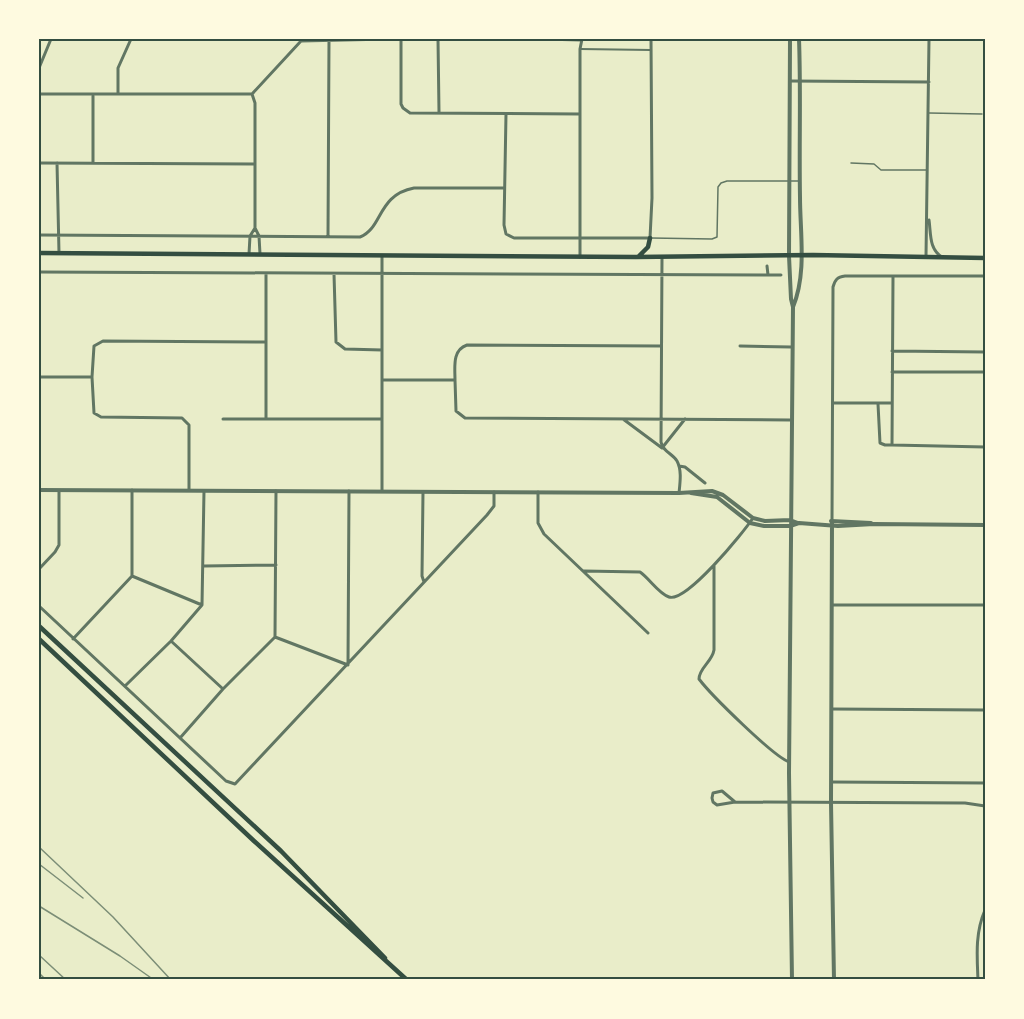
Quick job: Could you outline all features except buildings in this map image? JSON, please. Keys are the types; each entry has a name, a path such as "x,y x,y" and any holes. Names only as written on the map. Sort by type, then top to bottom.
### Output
{"main road":[{"path":"636,257 648,248 650,238"},
{"path":"39,253 985,258"},
{"path":"39,626 276,846 372,942 395,969"},
{"path":"39,639 407,980"}],"street":[{"path":"39,68 51,39"},
{"path":"117,94 118,68 131,39"},
{"path":"39,94 252,94 300,40 388,39"},
{"path":"400,39 403,108 410,113 580,114"},
{"path":"438,39 439,112"},
{"path":"543,39 582,40 580,49 580,257"},
{"path":"506,114 504,188 504,230 506,234 514,238 650,238 651,39"},
{"path":"790,39 789,256 793,308 790,420 789,762 792,980"},
{"path":"793,308 802,256 799,39"},
{"path":"926,256 929,39"},
{"path":"328,236 329,40"},
{"path":"580,49 651,50"},
{"path":"790,81 928,82"},
{"path":"252,94 255,103 255,228 260,236 260,254"},
{"path":"93,95 93,163"},
{"path":"39,163 255,164"},
{"path":"57,163 59,253"},
{"path":"39,235 360,237 368,234 385,205 404,190 504,188"},
{"path":"928,215 933,248 942,257"},
{"path":"249,254 250,236 255,228"},
{"path":"382,256 382,491"},
{"path":"662,257 662,448"},
{"path":"767,266 768,275"},
{"path":"39,272 781,275"},
{"path":"266,273 266,418"},
{"path":"334,274 336,342 345,350 382,350"},
{"path":"834,980 831,803 834,281 845,276 985,276"},
{"path":"892,445 893,276"},
{"path":"189,490 188,422 182,418 97,416 92,409 92,350 98,342 103,341 265,342"},
{"path":"661,346 467,345 462,347 456,355 456,411 465,418 790,420"},
{"path":"740,346 791,347"},
{"path":"892,351 985,352"},
{"path":"892,372 985,372"},
{"path":"39,377 92,377"},
{"path":"382,380 455,380"},
{"path":"833,403 891,403"},
{"path":"878,403 880,442 885,445 985,447"},
{"path":"223,419 382,418"},
{"path":"622,418 674,459 679,466 679,493"},
{"path":"662,448 685,419"},
{"path":"679,466 685,467 705,483"},
{"path":"39,490 689,493 706,490 718,492 752,521 764,526 790,526 798,523"},
{"path":"73,639 132,576 132,490"},
{"path":"39,569 59,545 59,491"},
{"path":"125,686 171,641 202,604 204,491"},
{"path":"180,738 223,689 275,637 276,491"},
{"path":"348,665 349,491"},
{"path":"423,492 422,576 424,582"},
{"path":"39,606 231,784 240,780 491,510 494,506 494,492"},
{"path":"538,492 537,516 540,529 648,633"},
{"path":"752,521 985,525"},
{"path":"584,571 640,572 663,593 669,597 675,597 682,594 714,565 752,521"},
{"path":"204,566 276,565"},
{"path":"714,565 714,650 710,662 700,672 699,679 778,756 789,762"},
{"path":"132,576 202,604"},
{"path":"832,605 985,605"},
{"path":"275,637 348,665"},
{"path":"171,641 223,689"},
{"path":"832,709 985,710"},
{"path":"832,782 985,783"},
{"path":"735,802 722,791 713,793 713,802 717,805 735,802 790,802 965,803 985,806"},
{"path":"978,980 977,939 985,910"}],"lane":[{"path":"928,113 982,114"},
{"path":"851,163 874,164 881,170 928,170"},
{"path":"650,238 712,239 717,237 718,187 727,180 800,181"}],"railway":[{"path":"39,847 113,917 171,980"},
{"path":"39,864 83,898"},
{"path":"39,906 154,980"},
{"path":"39,955 66,980"},
{"path":"39,973 46,980"}]}
